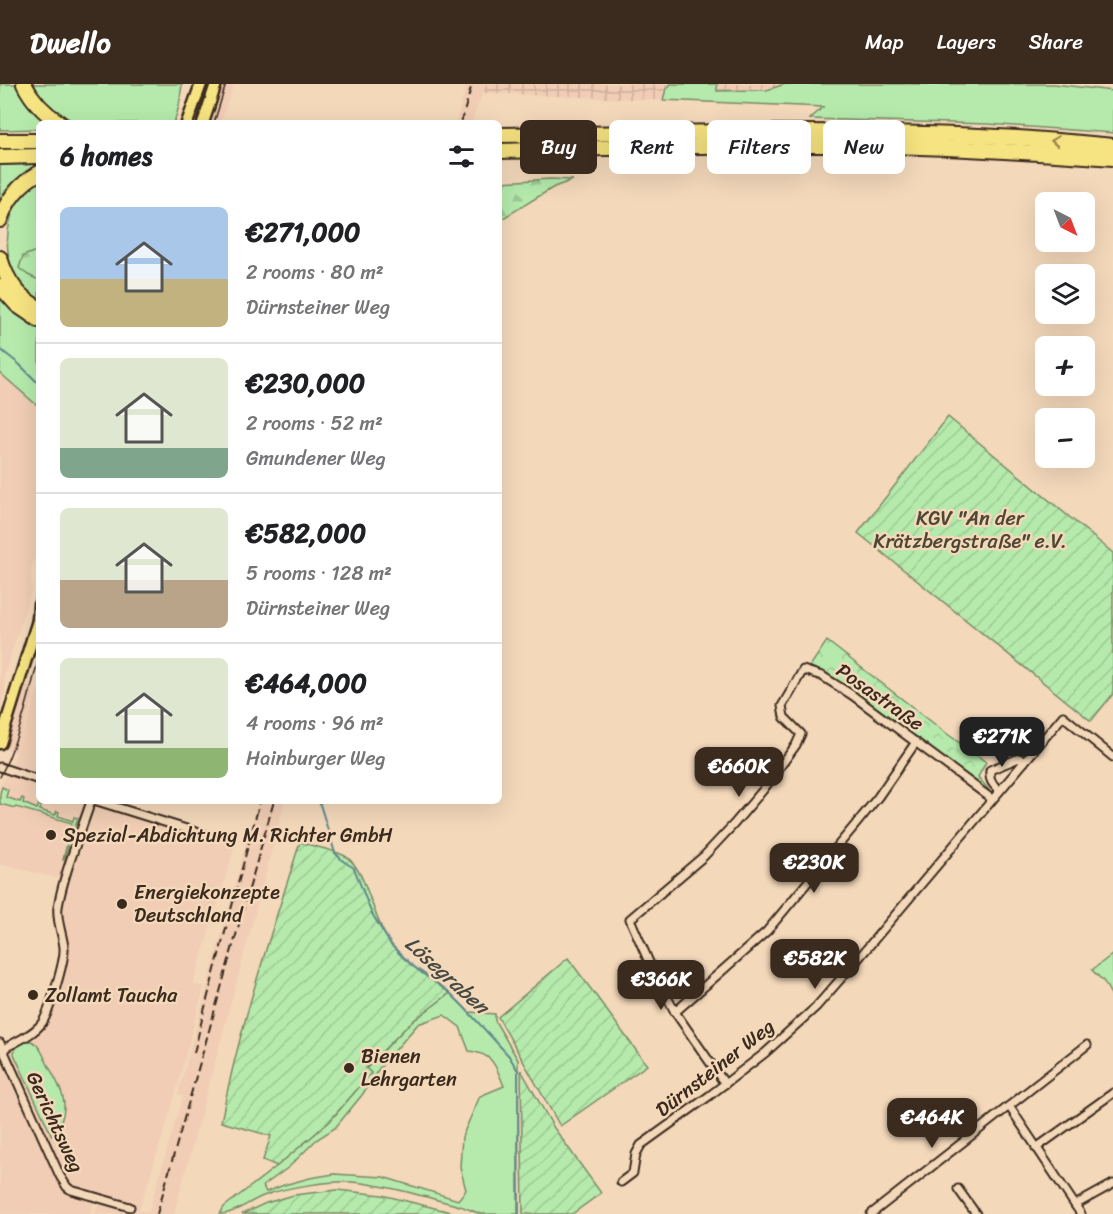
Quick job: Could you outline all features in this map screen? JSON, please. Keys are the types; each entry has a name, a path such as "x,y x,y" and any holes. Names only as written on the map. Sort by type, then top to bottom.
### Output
{"highway":[{"path":"24,84 38,106 55,120"},
{"path":"502,135 893,133 1018,138 1113,146"},
{"path":"0,141 36,141"},
{"path":"502,151 821,145 1015,150 1113,158"},
{"path":"0,157 36,156"},
{"path":"0,220 5,207 21,185 36,175"},
{"path":"0,258 13,286 36,306"},
{"path":"0,286 17,305 36,318"}],"main road":[{"path":"188,120 201,84"},
{"path":"204,120 216,84"},
{"path":"0,743 36,628"}],"street":[{"name":"Posastraße","path":"675,1012 630,920 704,856 763,790 796,745 801,734 784,717 782,706 803,670 822,676 838,686 992,799"},
{"name":"Dürnsteiner Weg","path":"621,1182 633,1173 636,1154 641,1145 765,1053 816,1008 1063,716 1113,757"},
{"path":"725,1084 675,1012 767,930 856,824 916,742"},
{"path":"999,790 989,778 990,770 1018,758 1024,762"},
{"path":"0,767 36,779"},
{"path":"2,1046 30,1034 41,1024 47,1012 63,961 64,949 57,911 90,804"},
{"path":"120,804 212,837"},
{"path":"871,1214 1087,1044"},
{"name":"Gerichtsweg","path":"2,1046 67,1187 130,1207"},
{"path":"1036,1148 1113,1094"},
{"path":"1009,1106 1081,1214"},
{"path":"1075,1205 1113,1184"},
{"path":"958,1189 976,1214"}],"shaded area":[{"path":"220,84 234,84 221,120 208,120"},
{"path":"467,84 486,84 472,120 457,120"},
{"path":"486,84 848,84 823,107 483,93"},
{"path":"0,373 36,404 36,554 31,570 32,589 4,674 5,692 0,708"},
{"path":"28,685 35,687 17,748 36,694 36,804 120,804 119,809 235,846 193,984 204,987 171,1109 139,1210 96,1197 90,1214 0,1214 0,1043 3,1049 40,1027 63,964 58,917 65,880 0,864 0,786 10,771 16,752 3,748 23,688"},
{"path":"257,804 284,804 174,1214 95,1214 99,1201 149,1212 183,1096 178,1094"}],"green space":[{"path":"0,84 18,84 31,107 45,120 36,120 36,129 0,130"},
{"path":"34,84 182,84 175,120 72,120 58,114 41,97"},
{"path":"670,84 717,84 717,91 767,90 785,84 1054,84 1113,91 1113,133 905,120 810,119 823,107 663,100 666,89"},
{"path":"36,164 17,181 0,203 0,165"},
{"path":"573,180 554,187 502,219 502,182"},
{"path":"36,182 36,299 18,281 8,254 7,240 13,212 19,199"},
{"path":"36,251 36,279 19,268 23,256"},
{"path":"0,293 36,324 36,404 0,373"},
{"name":"KGV \"An der Krätzbergstraße\" e.V.","path":"948,417 1113,553 1113,694 1091,721 858,533"},
{"path":"827,641 986,762 978,777 989,790 987,793 888,716 810,666"},
{"path":"2,787 8,790 6,797 20,802 22,798 23,803 37,809 39,804 41,805 40,810 55,815 57,811 58,816 73,821 74,817 78,818 64,860 72,823 0,804"},
{"path":"300,842 340,854 352,862 364,882 382,929 393,947 416,969 450,993 409,1024 366,1068 371,1073 329,1122 277,1166 263,1160 271,1136 221,1122 246,1016"},
{"path":"1113,954 1113,998 1104,982 1092,970"},
{"path":"568,958 647,1065 560,1126 498,1017"},
{"path":"450,993 469,1012 495,1014 495,1021 518,1060 518,1214 481,1214 460,1206 393,1189 343,1182 285,1189 260,1197 232,1212 220,1214 224,1207 329,1122 371,1073 366,1069 409,1024","holes":["444,1015 460,1027 469,1051 489,1058 496,1066 504,1086 480,1096 462,1137 460,1167 466,1190 458,1200 383,1177 334,1174 310,1178 266,1192 263,1186 289,1167 316,1140 335,1128 362,1095 378,1070 418,1024"]},
{"path":"31,1041 41,1050 63,1099 63,1117 52,1136 14,1054 14,1051 23,1043"},
{"path":"521,1070 554,1128 601,1193 572,1214 523,1214"},
{"path":"337,1190 382,1195 459,1214 242,1214 266,1203 294,1195"}],"waterway":[{"name":"Lösegraben","path":"0,349 36,381"},
{"name":"Lösegraben","path":"320,804 335,853 354,868 371,912 391,945 413,966 448,991 509,1056 518,1071 519,1214"}],"tram line":[{"path":"215,120 226,84"},
{"path":"0,777 18,734 36,668"}],"railway":[{"path":"462,120 472,84"},
{"path":"194,1053 259,804"},
{"path":"157,1214 273,804"}],"place":[{"name":"Spezial-Abdichtung M. Richter GmbH","path":"51,835"},
{"name":"Energiekonzepte Deutschland","path":"122,904"},
{"name":"Zollamt Taucha","path":"33,995"},
{"name":"Bienen Lehrgarten","path":"349,1068"}]}
